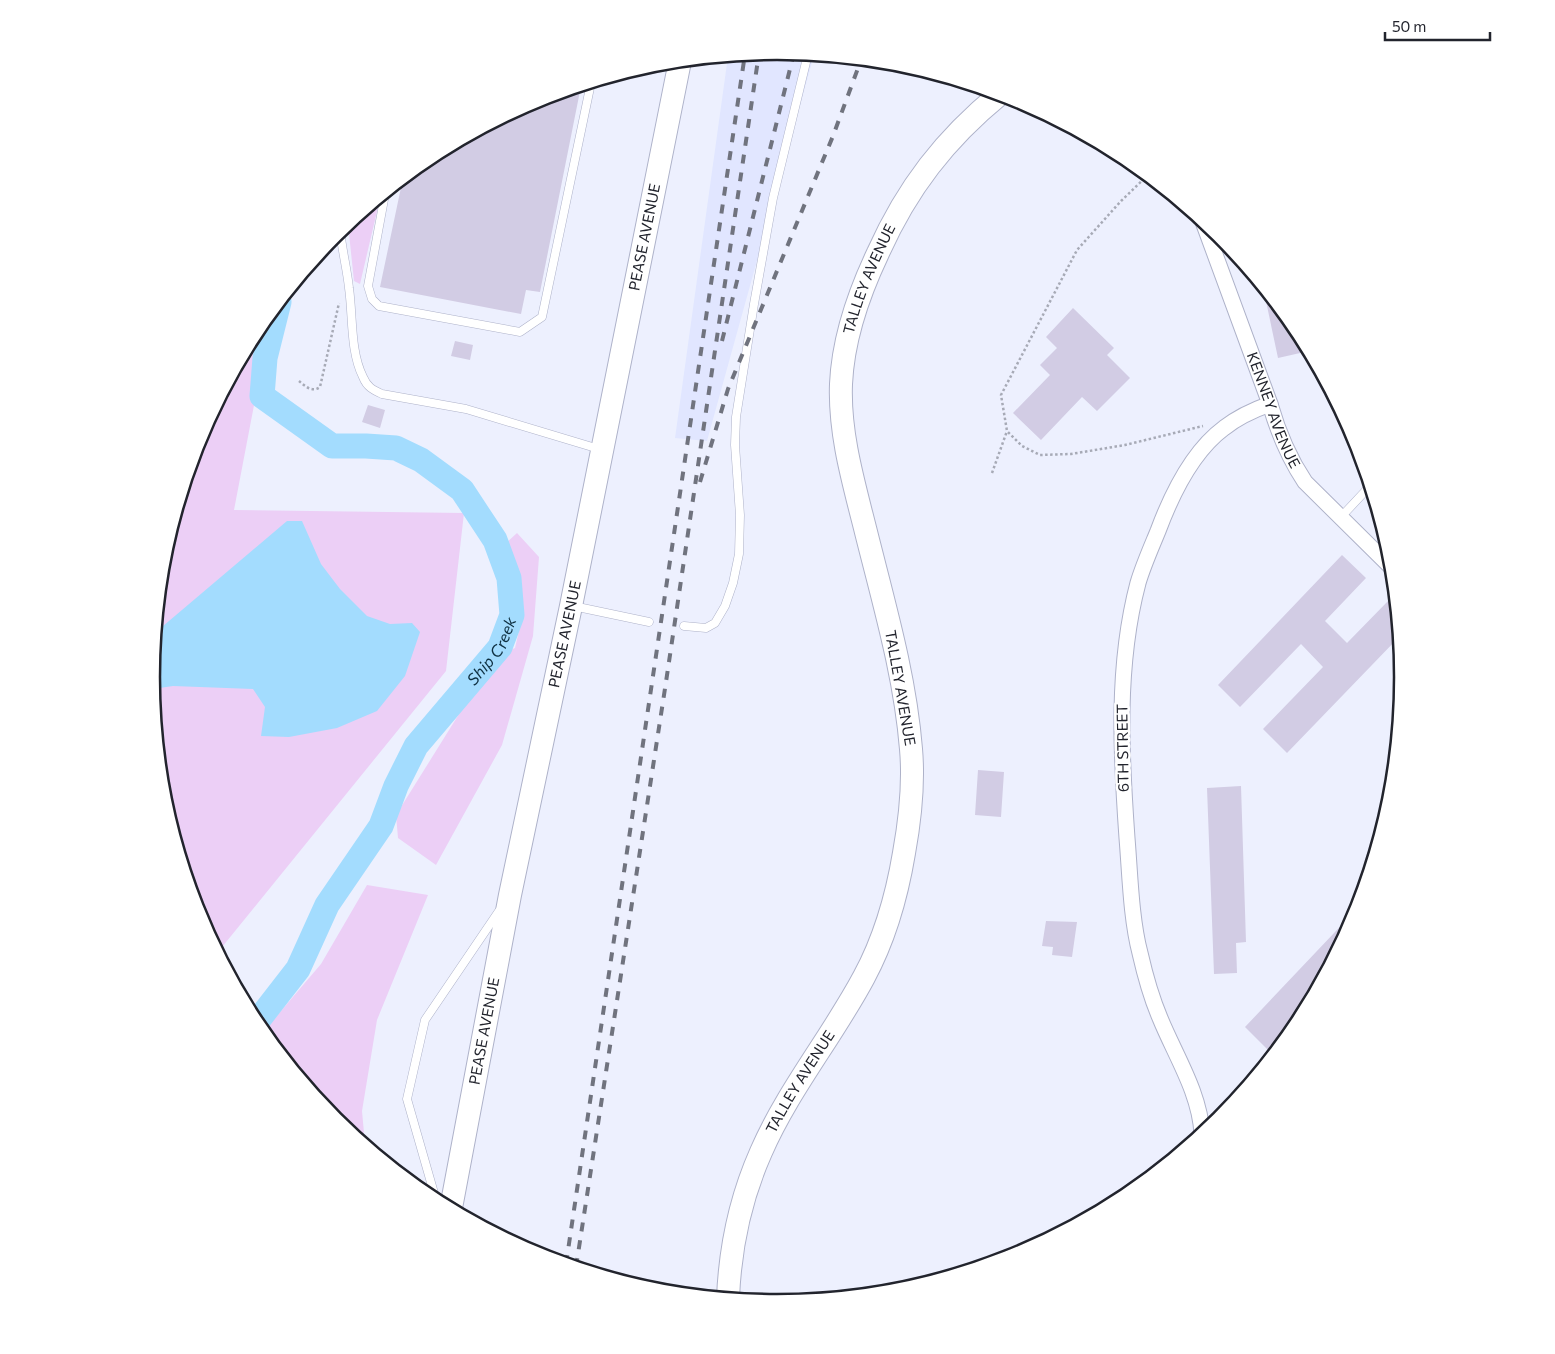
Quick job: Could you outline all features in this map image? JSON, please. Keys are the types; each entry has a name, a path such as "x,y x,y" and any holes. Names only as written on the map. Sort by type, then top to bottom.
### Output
{"street":[{"name":"PEASE AVENUE","path":"452,1201 510,895 571,606 601,449 638,279 679,68"},
{"name":"TALLEY AVENUE","path":"729,1292 735,1236 747,1188 760,1153 776,1120 868,968 882,936 895,894 904,854 910,803 912,753 897,658 849,463 842,411 843,360 854,314 871,268 893,221 912,189 942,149 977,113 993,99"},
{"name":"KENNEY AVENUE","path":"1208,235 1277,427 1295,466 1305,482 1383,560"},
{"name":"6TH STREET","path":"1201,1125 1198,1109 1186,1076 1159,1016 1139,950 1129,866 1124,798 1122,747 1123,681 1130,625 1139,581 1162,519 1177,487 1210,440 1224,427 1248,412 1270,404"}],"lane":[{"path":"684,626 706,628 715,623 725,606 733,584 739,554 740,516 735,445 736,417 773,198 806,61"},
{"path":"383,203 368,286 372,299 379,306 520,332 542,317 590,90"},
{"path":"342,240 357,360 362,376 369,388 382,394 466,409 601,449"},
{"path":"1340,518 1365,491"},
{"path":"571,606 649,622"},
{"path":"433,1188 407,1099 425,1020 510,895"}],"path":[{"path":"1142,180 1120,200 1077,250 1001,395 1007,431 1022,446 1040,455 1071,454 1125,445 1202,426 1224,427"},
{"path":"299,381 311,390 316,390 320,387 340,297"},
{"path":"992,473 1007,431"}],"shaded area":[{"path":"812,61 707,441 675,438 727,62"},
{"path":"378,207 360,284 354,281 349,234"},
{"path":"269,327 234,510 464,513 446,671 222,947 207,913 193,875 172,797 162,717 160,677 162,637 172,557 193,479 207,441 224,404 243,368"},
{"path":"517,533 539,557 533,636 502,745 436,865 398,838 396,815 464,706 499,655 515,648 521,622 521,579 506,543"},
{"path":"367,885 428,895 377,1020 362,1111 364,1135 314,1084 268,1026 321,964"}],"water":[{"path":"287,521 302,521 321,564 340,589 367,616 390,624 412,623 420,632 405,676 377,711 337,728 289,737 261,736 265,707 253,689 173,686 161,688 163,626"}],"building":[{"path":"580,93 540,292 526,290 521,314 380,287 401,189 435,164 469,143 541,107"},
{"path":"1266,299 1302,353 1278,358"},
{"path":"1073,308 1114,348 1107,355 1130,378 1097,411 1082,397 1041,440 1013,413 1050,375 1040,365 1057,348 1046,337"},
{"path":"455,341 473,345 470,360 451,356"},
{"path":"368,405 385,410 380,428 362,422"},
{"path":"1342,555 1366,578 1325,621 1347,643 1389,600 1393,643 1287,753 1263,729 1323,667 1301,644 1240,707 1218,685"},
{"path":"978,770 1004,772 1001,817 975,815"},
{"path":"1241,786 1246,942 1236,943 1237,973 1214,974 1207,788"},
{"path":"1046,921 1077,922 1072,957 1052,955 1053,947 1042,946"},
{"path":"1343,923 1312,986 1273,1045 1268,1050 1245,1027"}],"waterway":[{"name":"Ship Creek","path":"261,1016 298,969 327,905 381,826 396,786 416,746 500,647 512,615 509,578 495,540 462,490 421,460 396,448 332,446 262,396 265,358 275,319"}],"railway":[{"path":"577,1260 666,682 758,60"},
{"path":"722,341 792,60"},
{"path":"567,1257 744,61"},
{"path":"700,482 728,389 833,136 859,65"}]}
